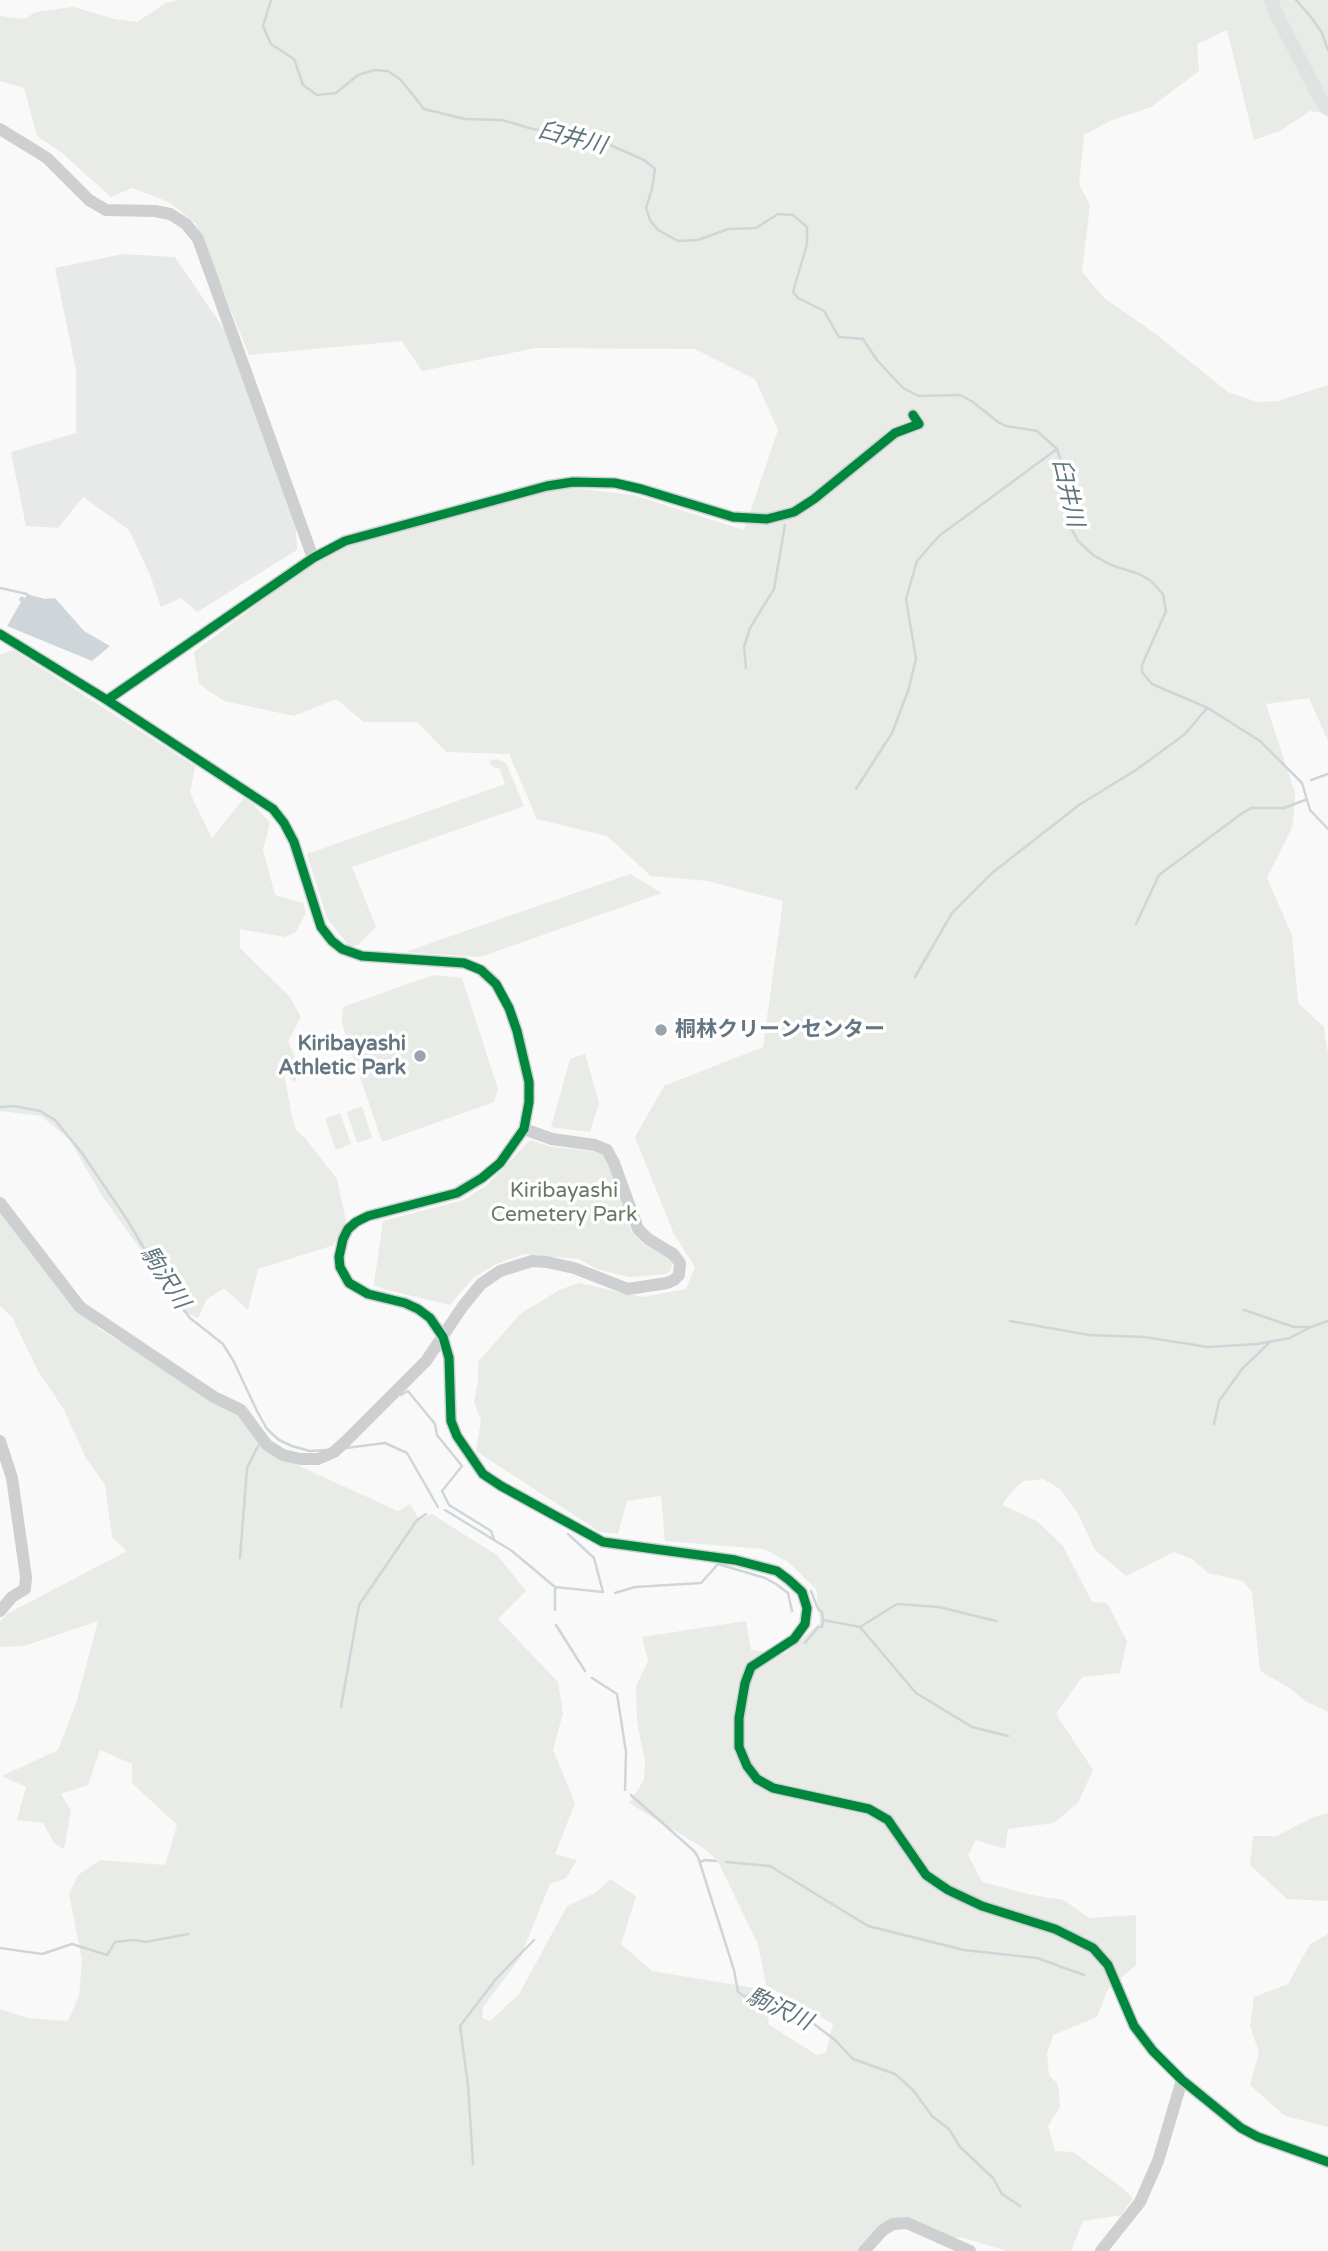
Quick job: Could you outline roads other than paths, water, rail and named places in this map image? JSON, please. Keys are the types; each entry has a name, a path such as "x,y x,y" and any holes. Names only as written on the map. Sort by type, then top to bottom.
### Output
{"main road":[{"path":"1271,0 1311,82 1328,109"}],"street":[{"path":"0,129 47,158 89,200 106,210 170,214 186,224 198,239 313,558"},
{"path":"107,699 313,558 345,541 547,486 573,482 615,483 733,517 767,519 794,512 814,499 895,433 919,424 913,415"},
{"path":"0,634 107,699 273,809 294,842 321,927 342,949 362,956 464,963 481,970 496,984 509,1008 529,1082 529,1102 524,1129 500,1163 457,1193 368,1216 348,1229 339,1257 340,1267 349,1283 369,1294 418,1309 430,1318 443,1337 449,1358 451,1421 457,1436 483,1474 603,1542 735,1560 777,1571 802,1592 807,1608 805,1624 794,1639 751,1667 745,1683 738,1718 738,1747 757,1779 772,1787 869,1809 888,1820 926,1875 948,1890 982,1906 1055,1929 1093,1948 1108,1965 1133,2026 1182,2080 1241,2128 1258,2137 1328,2162"},
{"path":"0,1203 80,1307 214,1397 241,1410 267,1445 283,1455 318,1459 334,1452 426,1361 481,1284 500,1271 532,1261 547,1262 573,1268 628,1289 667,1283 679,1275 680,1263 673,1254 648,1239 638,1229 607,1150 596,1145 552,1139 524,1129"},
{"path":"0,1441 15,1491 26,1589 12,1597 0,1611"},
{"path":"1101,2251 1140,2202 1158,2161 1182,2080"},
{"path":"864,2251 883,2230 893,2224 907,2223 970,2251"}],"waterway":[{"name":"臼井川","path":"271,0 263,26 271,44 294,59 303,85 317,95 336,93 358,75 374,70 388,71 401,80 424,109 465,119 502,120 533,129 601,141 644,160 655,169 646,208 650,220 658,230 678,241 698,240 728,229 756,228 778,214 793,215 807,227 807,244 793,292 798,298 824,311 839,337 863,339 877,360 903,388 919,396 960,395 1006,426 1037,431 1057,449 1064,470 1067,513 1078,541 1093,555 1111,565 1151,581 1163,594 1166,611 1142,665 1142,672 1152,684 1208,708 1260,741 1302,783 1310,810 1328,829"},
{"path":"1296,0 1322,33 1328,50"},
{"path":"856,789 892,733 908,691 916,659 906,599 917,561 939,536 1057,449"},
{"path":"746,668 744,647 750,628 774,589 785,525"},
{"path":"0,588 27,594"},
{"path":"915,977 952,913 992,873 1079,805 1136,770 1185,734 1207,708"},
{"path":"1311,780 1328,774"},
{"path":"1136,924 1159,875 1241,814 1251,808 1284,808 1305,800"},
{"name":"駒沢川","path":"0,1107 14,1106 40,1111 55,1120 82,1153 126,1218 170,1292 190,1318 223,1344 267,1429 279,1440 292,1446 310,1451 326,1450"},
{"path":"1244,1310 1294,1327 1311,1327 1328,1321"},
{"path":"1010,1321 1089,1335 1144,1337 1208,1347 1257,1344 1290,1338 1311,1327"},
{"path":"1214,1424 1219,1401 1242,1369 1270,1342"},
{"path":"401,1395 408,1391 435,1424 437,1435 462,1466 442,1491 449,1505 491,1531 494,1539"},
{"name":"駒沢川","path":"346,1448 385,1443 407,1453 438,1507"},
{"path":"240,1558 247,1468 258,1446"},
{"name":"駒沢川","path":"445,1510 512,1551 555,1587 555,1610"},
{"path":"341,1707 359,1605 417,1520 426,1514"},
{"path":"555,1587 603,1592 594,1558 568,1534"},
{"path":"615,1593 635,1587 701,1583 718,1564 776,1584 788,1593 792,1611"},
{"path":"805,1643 818,1627 822,1627 823,1620 822,1612 818,1609 811,1591"},
{"path":"860,1627 897,1604 939,1607 996,1621"},
{"path":"823,1620 860,1627 916,1693 972,1727 1008,1736"},
{"name":"駒沢川","path":"556,1625 585,1671"},
{"name":"駒沢川","path":"592,1678 617,1694 626,1752 625,1790"},
{"name":"駒沢川","path":"631,1795 698,1857 734,1970 738,1992 788,2010 814,2024 835,2040 853,2059 895,2074 913,2090 932,2116 949,2129 960,2147 993,2178 1002,2194 1020,2206"},
{"path":"700,1862 716,1861"},
{"path":"726,1862 770,1866 868,1926 964,1950 1037,1958 1084,1975"},
{"path":"0,1948 42,1954 72,1944 107,1955 115,1942 146,1942 188,1934"},
{"path":"473,2164 468,2085 460,2026 496,1979 534,1940"}],"place":[{"name":"桐林クリーンセンター","path":"661,1030"},
{"name":"Kiribayashi Athletic Park","path":"420,1056"}],"park label":[{"name":"Kiribayashi Cemetery Park","path":"564,1203"}]}
